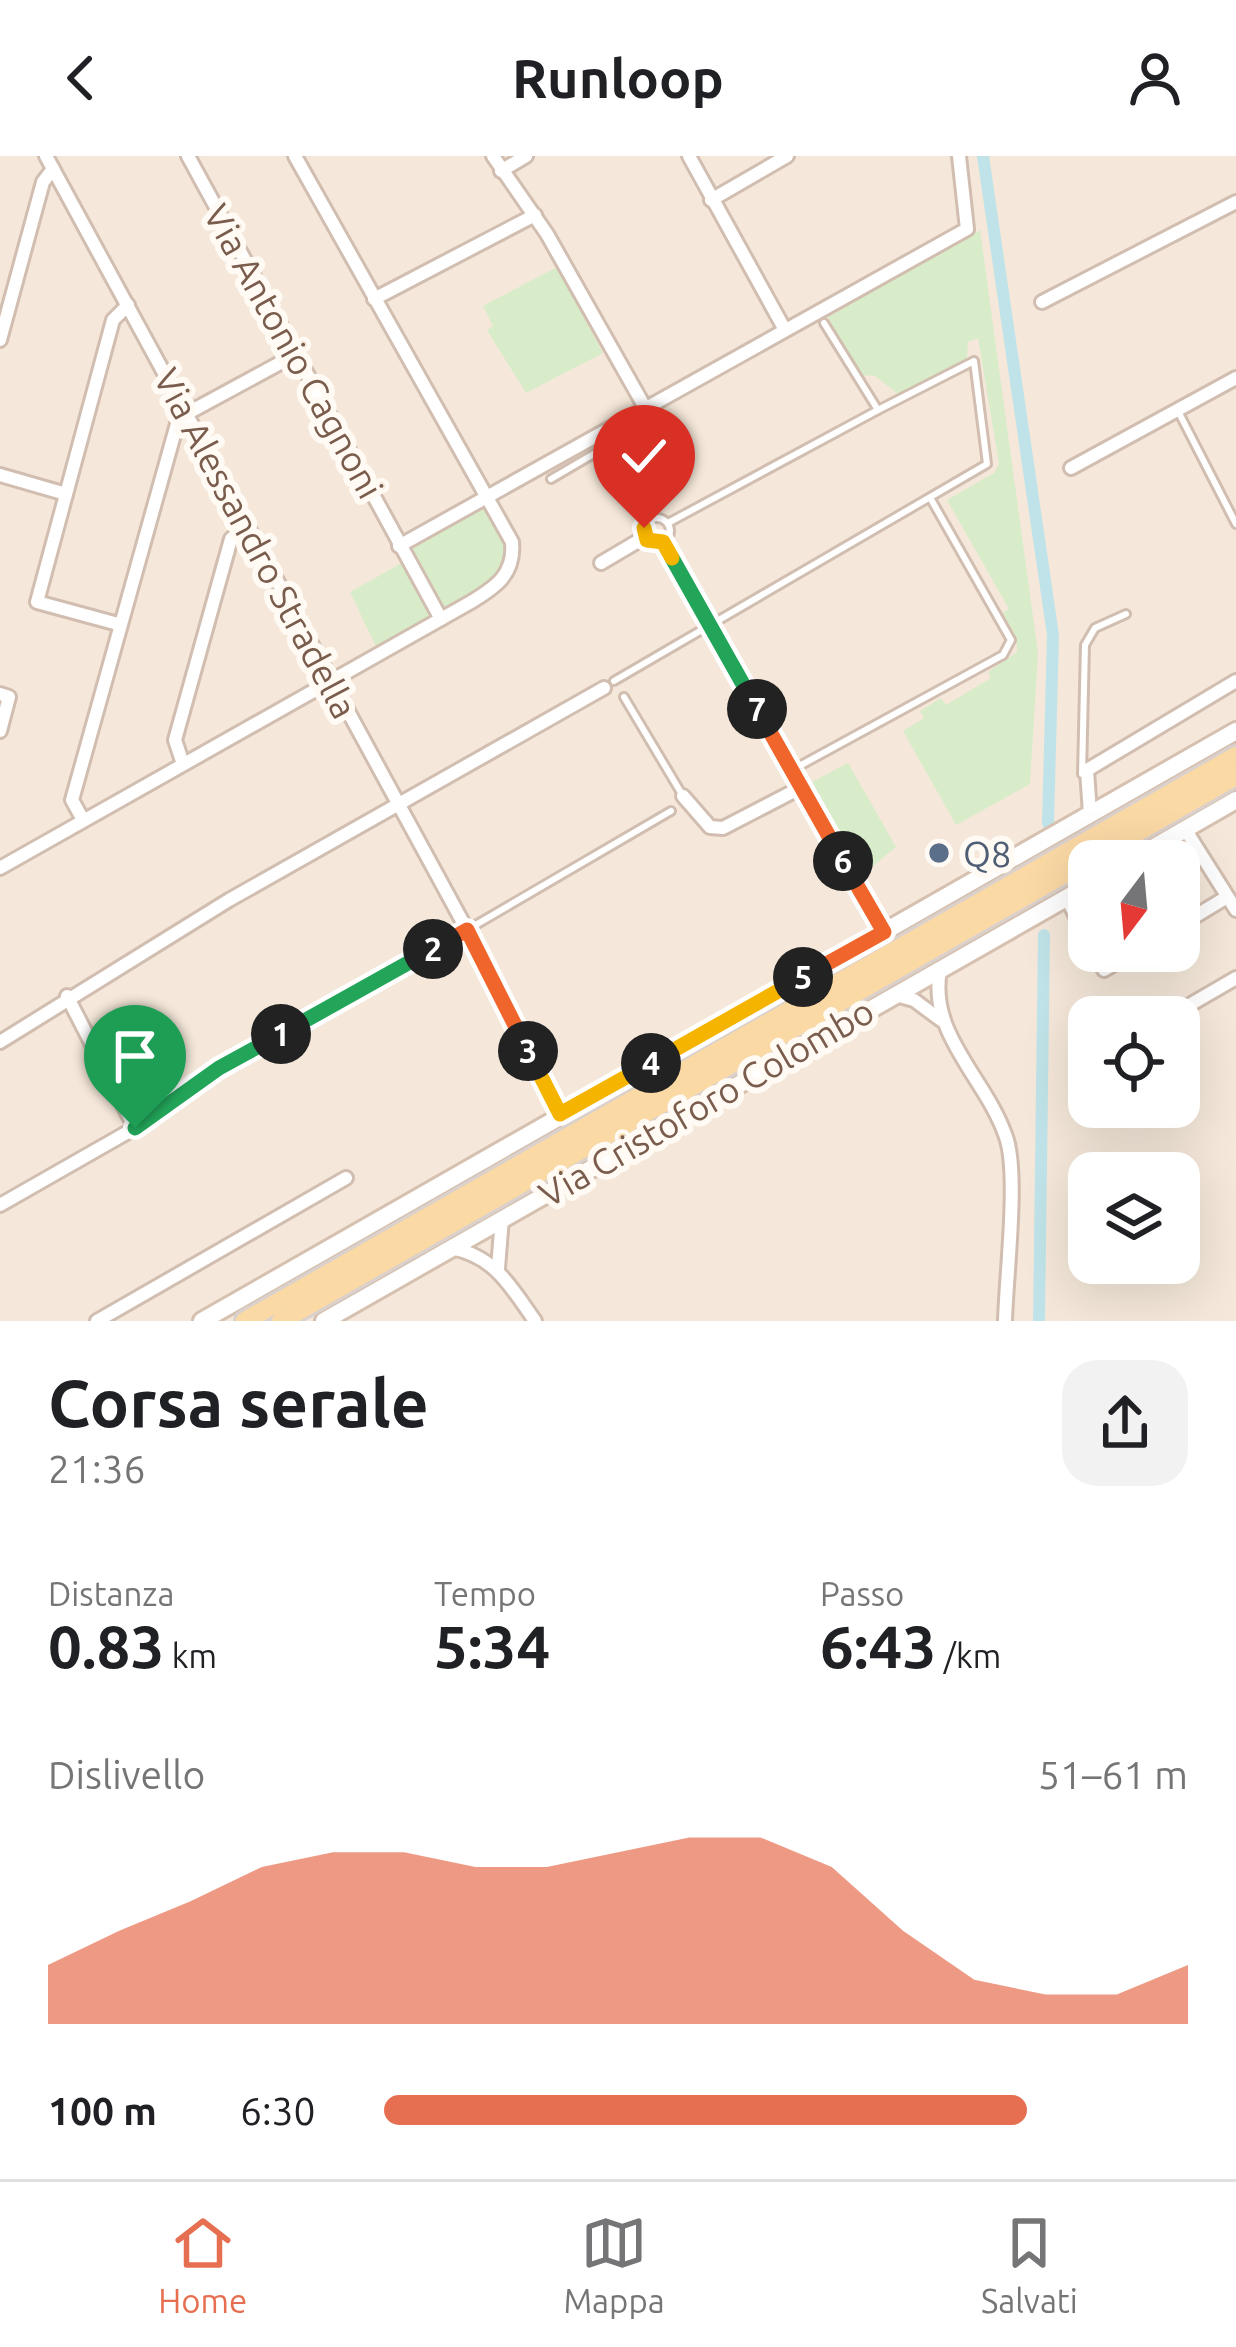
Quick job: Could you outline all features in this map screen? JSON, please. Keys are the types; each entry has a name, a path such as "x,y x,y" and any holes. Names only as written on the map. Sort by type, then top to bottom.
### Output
{"main road":[{"name":"Via Cristoforo Colombo","path":"245,1321 1236,756"},
{"name":"Via Cristoforo Colombo","path":"281,1321 1236,776"}],"street":[{"name":"Via Antonio Cagnoni","path":"188,156 293,356 441,619"},
{"path":"0,868 502,583 514,557 512,542 295,156"},
{"path":"493,156 535,215 647,411"},
{"path":"501,170 526,156"},
{"path":"689,156 785,330"},
{"path":"711,200 787,156"},
{"path":"399,546 967,229 959,156"},
{"path":"0,340 50,162"},
{"name":"Via Alessandro Stradella","path":"50,162 467,930 560,1114"},
{"path":"1042,302 1236,202"},
{"path":"374,298 535,215"},
{"path":"118,624 38,602 113,320 128,305"},
{"path":"82,818 72,800 177,424 186,413 293,356"},
{"path":"1071,468 1236,378"},
{"path":"0,475 66,494"},
{"path":"182,761 175,740 218,584 231,539 247,526"},
{"path":"601,563 645,537"},
{"path":"1090,814 1084,783 1087,770 1236,681"},
{"path":"0,1042 67,996 609,684"},
{"path":"0,694 9,697 0,730"},
{"name":"Via Cristoforo Colombo","path":"202,1321 1236,731"},
{"path":"683,796 710,827 722,828 802,788 884,932"},
{"path":"1166,840 1236,800"},
{"path":"1069,828 1107,830"},
{"path":"1185,829 1236,910"},
{"path":"1200,913 1227,897"},
{"name":"Via Cristoforo Colombo","path":"324,1321 1067,898"},
{"path":"0,1205 135,1128 219,1068 467,930"},
{"path":"940,970 935,995 942,1021 1007,1138 1005,1321"},
{"path":"1200,999 1236,978"},
{"path":"893,995 914,1000 942,1021"},
{"path":"67,996 135,1128"},
{"path":"97,1321 346,1178"},
{"path":"498,1268 502,1218"},
{"path":"452,1248 474,1252 498,1268 535,1321"}],"lane":[{"path":"824,323 878,410"},
{"path":"609,684 932,501 987,464 974,361 668,524 650,519"},
{"path":"1178,410 1236,524"},
{"path":"551,479 609,446 650,519 645,537 663,542"},
{"path":"792,770 1003,655 1011,640 932,501"},
{"path":"668,524 663,542 802,788"},
{"path":"1084,783 1079,740 1085,645 1095,628 1126,614"},
{"path":"624,697 683,796"},
{"path":"467,930 671,811"}],"shaded area":[{"path":"0,156 1236,156 1236,1321 0,1321"}],"green space":[{"path":"980,230 1038,653 1030,784 956,825 903,731 924,718 920,711 941,698 946,705 991,678 988,672 1017,652 1016,637 1003,613 1009,609 947,500 994,473 999,464 978,338 968,342 967,360 902,397 875,376 860,375 828,317"},
{"path":"557,267 603,353 526,393 487,330 493,326 483,306"},
{"path":"488,499 512,542 502,583 379,653 350,592 407,560 399,546"},
{"path":"848,763 896,847 861,876 812,782"}],"waterway":[{"path":"983,156 1053,635 1048,823"},
{"path":"1039,1321 1044,935"}],"place":[{"name":"Q8","path":"939,853"}],"route":[{"path":"135,1128 219,1068 467,930 560,1114 884,932 663,542 647,540 644,528"}]}
